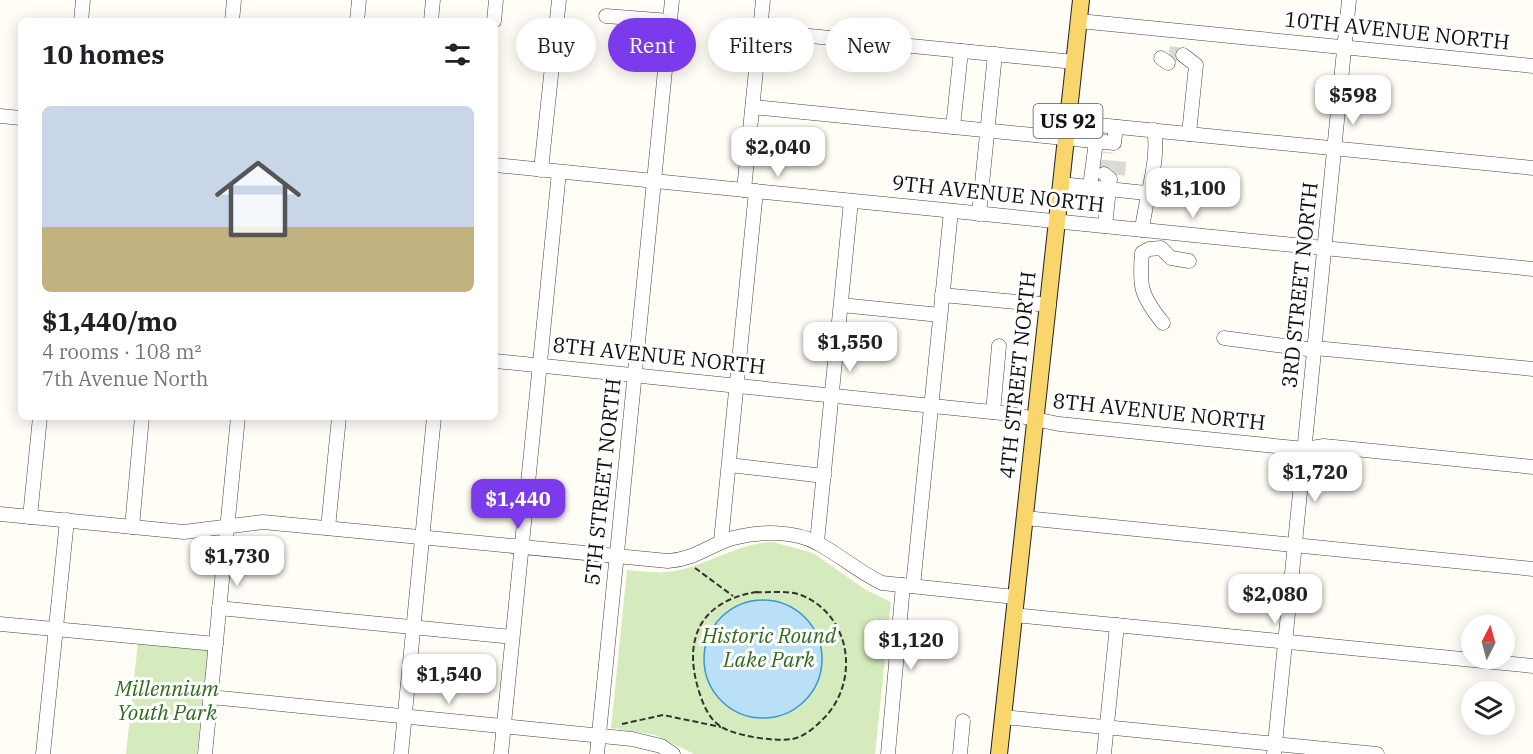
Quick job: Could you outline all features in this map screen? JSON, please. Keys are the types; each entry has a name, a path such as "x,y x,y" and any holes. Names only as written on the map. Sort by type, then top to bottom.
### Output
{"main road":[{"name":"4TH STREET NORTH","path":"999,754 1081,0"}],"street":[{"path":"81,18 83,0"},
{"path":"232,18 234,0"},
{"path":"357,18 359,0"},
{"path":"431,18 433,0"},
{"path":"494,18 496,0"},
{"path":"541,170 559,0"},
{"name":"5TH STREET NORTH","path":"670,18 672,0"},
{"path":"761,18 763,0"},
{"name":"3RD STREET NORTH","path":"1275,749 1349,0"},
{"path":"606,16 632,18"},
{"name":"10TH AVENUE NORTH","path":"1078,21 1533,66"},
{"path":"814,36 1074,62"},
{"path":"953,127 961,51"},
{"path":"979,214 995,54"},
{"path":"1173,59 1192,61 1196,65 1189,134"},
{"name":"5TH STREET NORTH","path":"597,754 665,72"},
{"path":"721,541 737,386 756,72"},
{"path":"753,107 988,130 1067,130 1116,127 1533,168"},
{"path":"0,116 18,118"},
{"path":"1067,130 1113,149 1116,127"},
{"path":"1142,230 1146,193 1151,180 1154,130"},
{"path":"1090,187 1096,141"},
{"name":"9TH AVENUE NORTH","path":"498,165 1533,269"},
{"path":"501,754 559,172"},
{"path":"1061,184 1090,187 1110,179 1146,193"},
{"path":"1105,226 1110,179"},
{"path":"817,542 851,201"},
{"path":"888,754 931,405 951,211"},
{"path":"1163,323 1148,304 1139,285 1142,253 1149,249 1161,248 1171,258 1189,261"},
{"path":"942,295 1049,305"},
{"path":"841,305 940,315"},
{"path":"1224,338 1315,349 1533,369"},
{"path":"993,412 999,346"},
{"name":"8TH AVENUE NORTH","path":"498,361 931,405 1037,418 1059,424 1305,449 1324,446 1533,467"},
{"path":"30,517 40,420"},
{"path":"132,527 142,420"},
{"path":"205,754 238,420"},
{"path":"328,528 339,420"},
{"path":"401,754 434,420"},
{"path":"729,465 824,476"},
{"path":"0,514 184,532 205,531 228,524 262,522 668,561 686,559 721,541 753,533 790,535 817,542 862,573 882,583 1015,597"},
{"path":"1025,518 1533,569"},
{"path":"43,754 67,520"},
{"path":"219,608 512,638"},
{"path":"1014,615 1533,666"},
{"path":"0,624 216,644"},
{"path":"1104,754 1118,625"},
{"path":"210,697 632,739 661,746 673,754"},
{"path":"1003,717 1107,727 1275,749 1377,754"},
{"path":"960,754 963,721"}],"path":[{"path":"686,559 734,597"},
{"path":"599,736 629,720 651,719 663,715 753,736 792,739 811,730 831,712 841,694 847,672 846,645 833,621 816,604 800,595 756,592 734,597 710,611 697,630 691,649 693,672 709,715 721,728"}],"green space":[{"name":"Historic Round Lake Park","path":"773,542 813,553 866,590 891,602 875,754 694,754 655,735 611,728 627,570 674,571 747,546"},
{"name":"Millennium Youth Park","path":"138,642 208,649 197,754 126,754"}],"water":[{"path":"763,600 786,604 805,617 818,636 822,659 818,682 805,701 786,714 763,718 740,714 721,701 708,682 704,659 708,636 721,617 740,604"}],"tunnel":[{"path":"1169,53 1183,55"},
{"path":"1104,174 1106,152"},
{"path":"1118,175 1120,154"}]}
